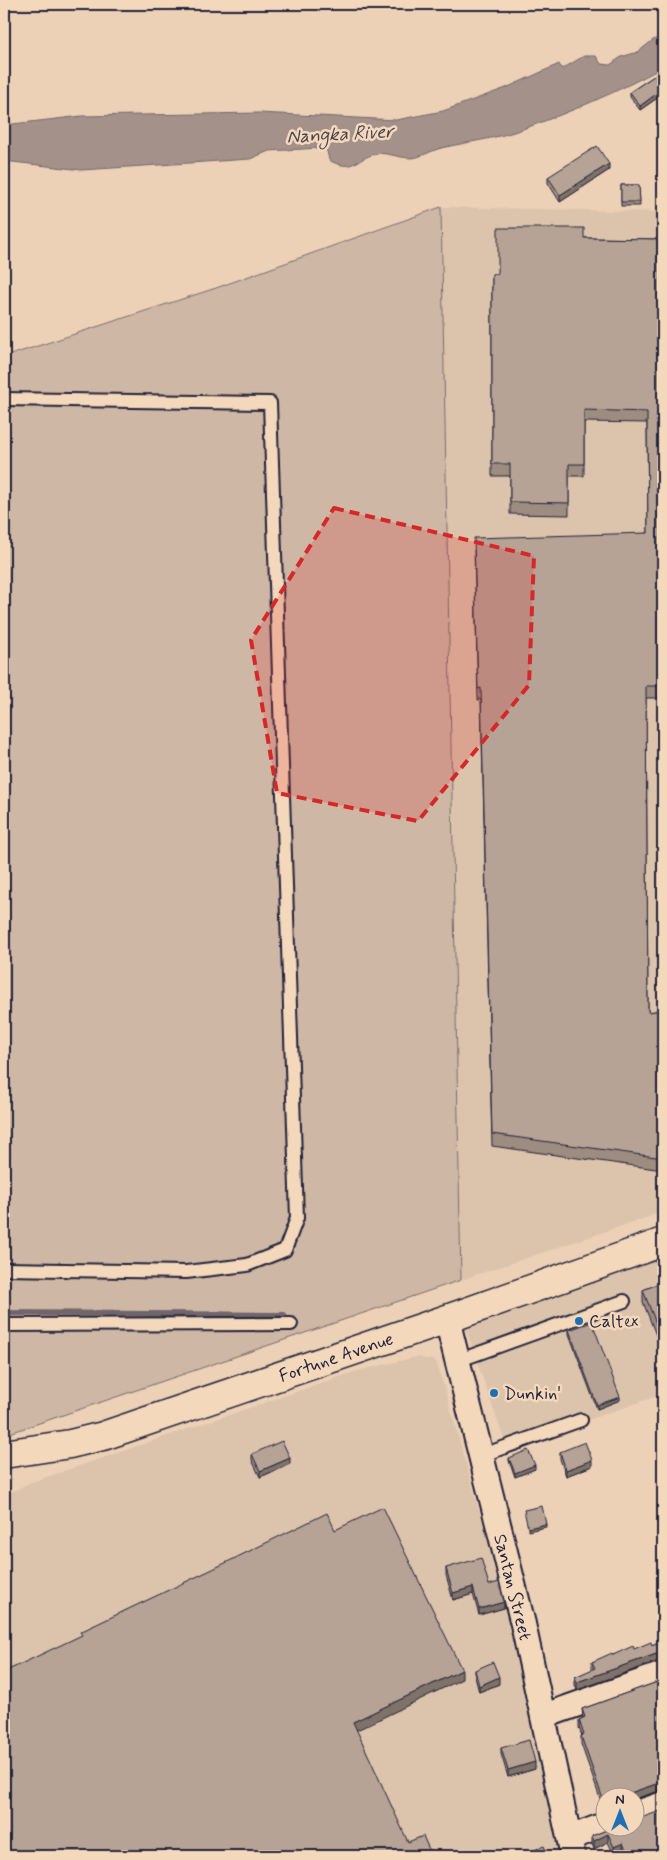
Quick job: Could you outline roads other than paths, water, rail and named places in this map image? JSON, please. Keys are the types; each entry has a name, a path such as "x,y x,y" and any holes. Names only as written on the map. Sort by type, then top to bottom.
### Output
{"main road":[{"name":"Fortune Avenue","path":"4,1454 70,1444 103,1436 447,1319 663,1242"}],"street":[{"name":"Santan Street","path":"447,1319 544,1716 572,1847"},
{"path":"544,1716 663,1674"},
{"path":"644,1811 663,1804"},
{"path":"572,1847 594,1832"}],"lane":[{"path":"4,399 270,403 297,1218 284,1250 248,1265 186,1272 4,1269"},
{"path":"457,1360 624,1301"},
{"path":"4,1325 291,1324"},
{"path":"480,1456 581,1420"}],"water":[{"name":"Nangka River","path":"663,36 663,67 628,85 520,130 441,148 412,158 380,153 369,156 354,164 343,165 329,160 327,151 320,148 269,151 250,159 82,170 4,161 4,125 82,116 259,113 396,120 443,111 506,88 559,64 562,69 584,56 596,56 601,64 610,65 621,57 638,52 653,40"}],"waterway":[{"path":"4,1313 284,1315"}],"place":[{"name":"Caltex","path":"579,1321"},
{"name":"Dunkin'","path":"494,1393"}]}
